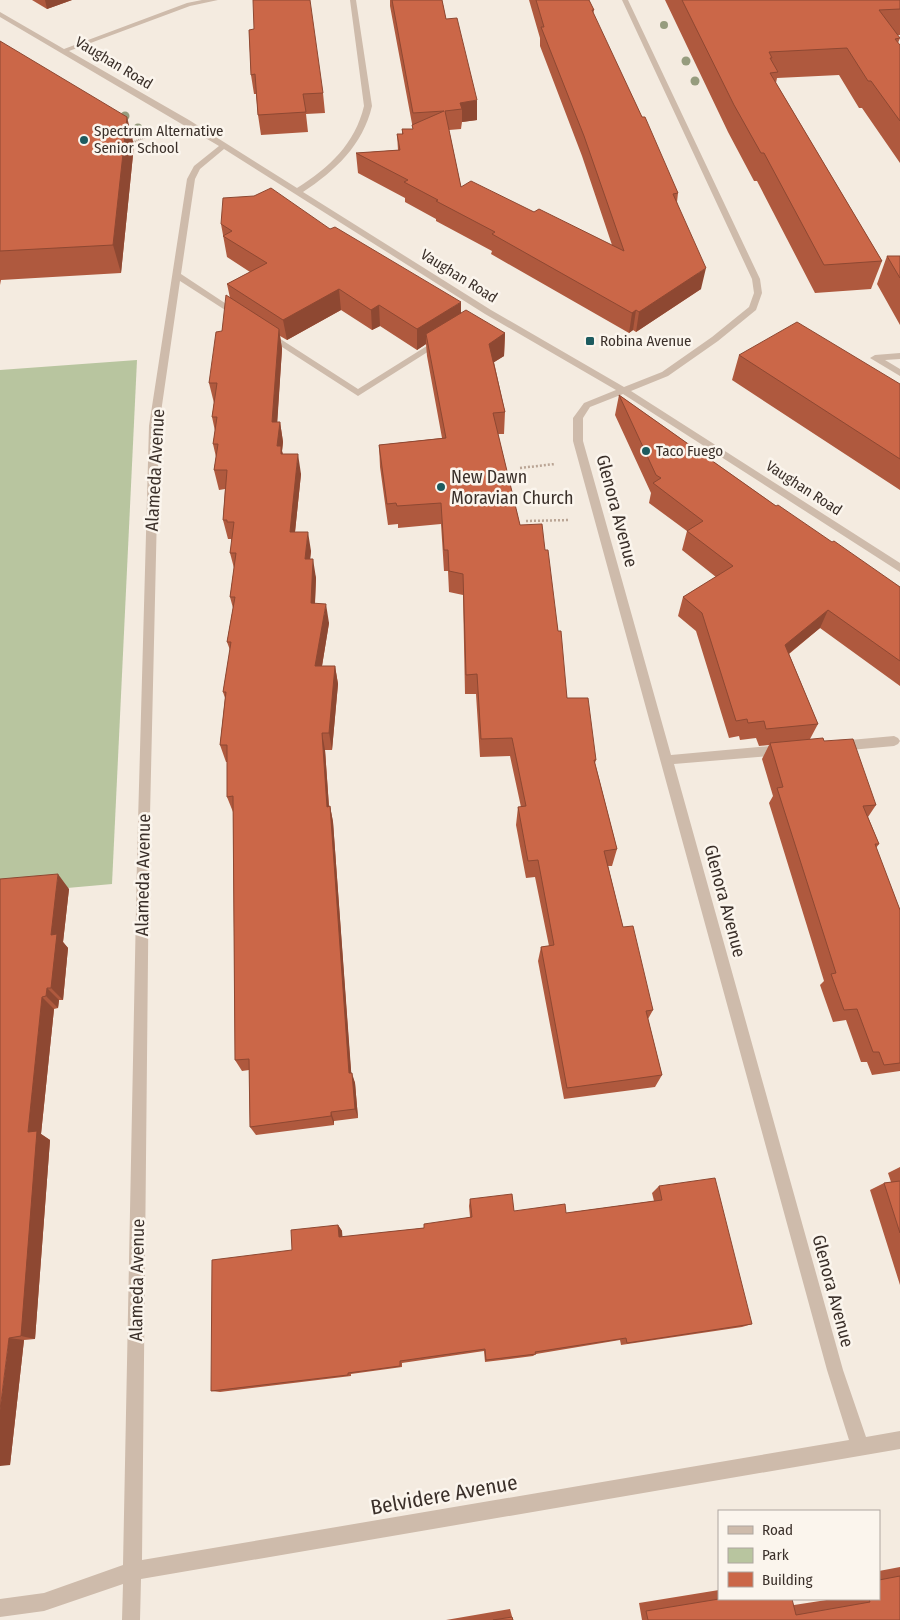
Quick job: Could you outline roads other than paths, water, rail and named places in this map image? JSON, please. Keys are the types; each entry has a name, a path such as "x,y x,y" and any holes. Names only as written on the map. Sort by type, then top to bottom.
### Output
{"street":[{"path":"64,50 188,4 215,0"},
{"path":"297,192 325,174 341,158 364,123 368,106 353,0"},
{"path":"625,0 756,279 758,293 753,308 715,340 666,374 625,391"},
{"name":"Vaughan Road","path":"0,14 186,122 485,314 625,391 900,568"},
{"name":"Alameda Avenue","path":"130,1620 133,1571 143,858 154,426 178,276 191,179 197,168 223,146"},
{"path":"178,276 358,393 450,336"},
{"path":"900,356 876,358 900,373"},
{"name":"Glenora Avenue","path":"625,391 587,405 578,418 578,441 835,1370 860,1446"},
{"path":"824,747 894,741"},
{"path":"666,760 794,749"},
{"name":"Belvidere Avenue","path":"0,1608 44,1602 133,1571 900,1440"}],"place":[{"name":"Spectrum Alternative Senior School","path":"84,140"},
{"name":"Robina Avenue","path":"590,341"},
{"name":"Taco Fuego","path":"646,451"},
{"name":"New Dawn Moravian Church","path":"441,487"}]}
